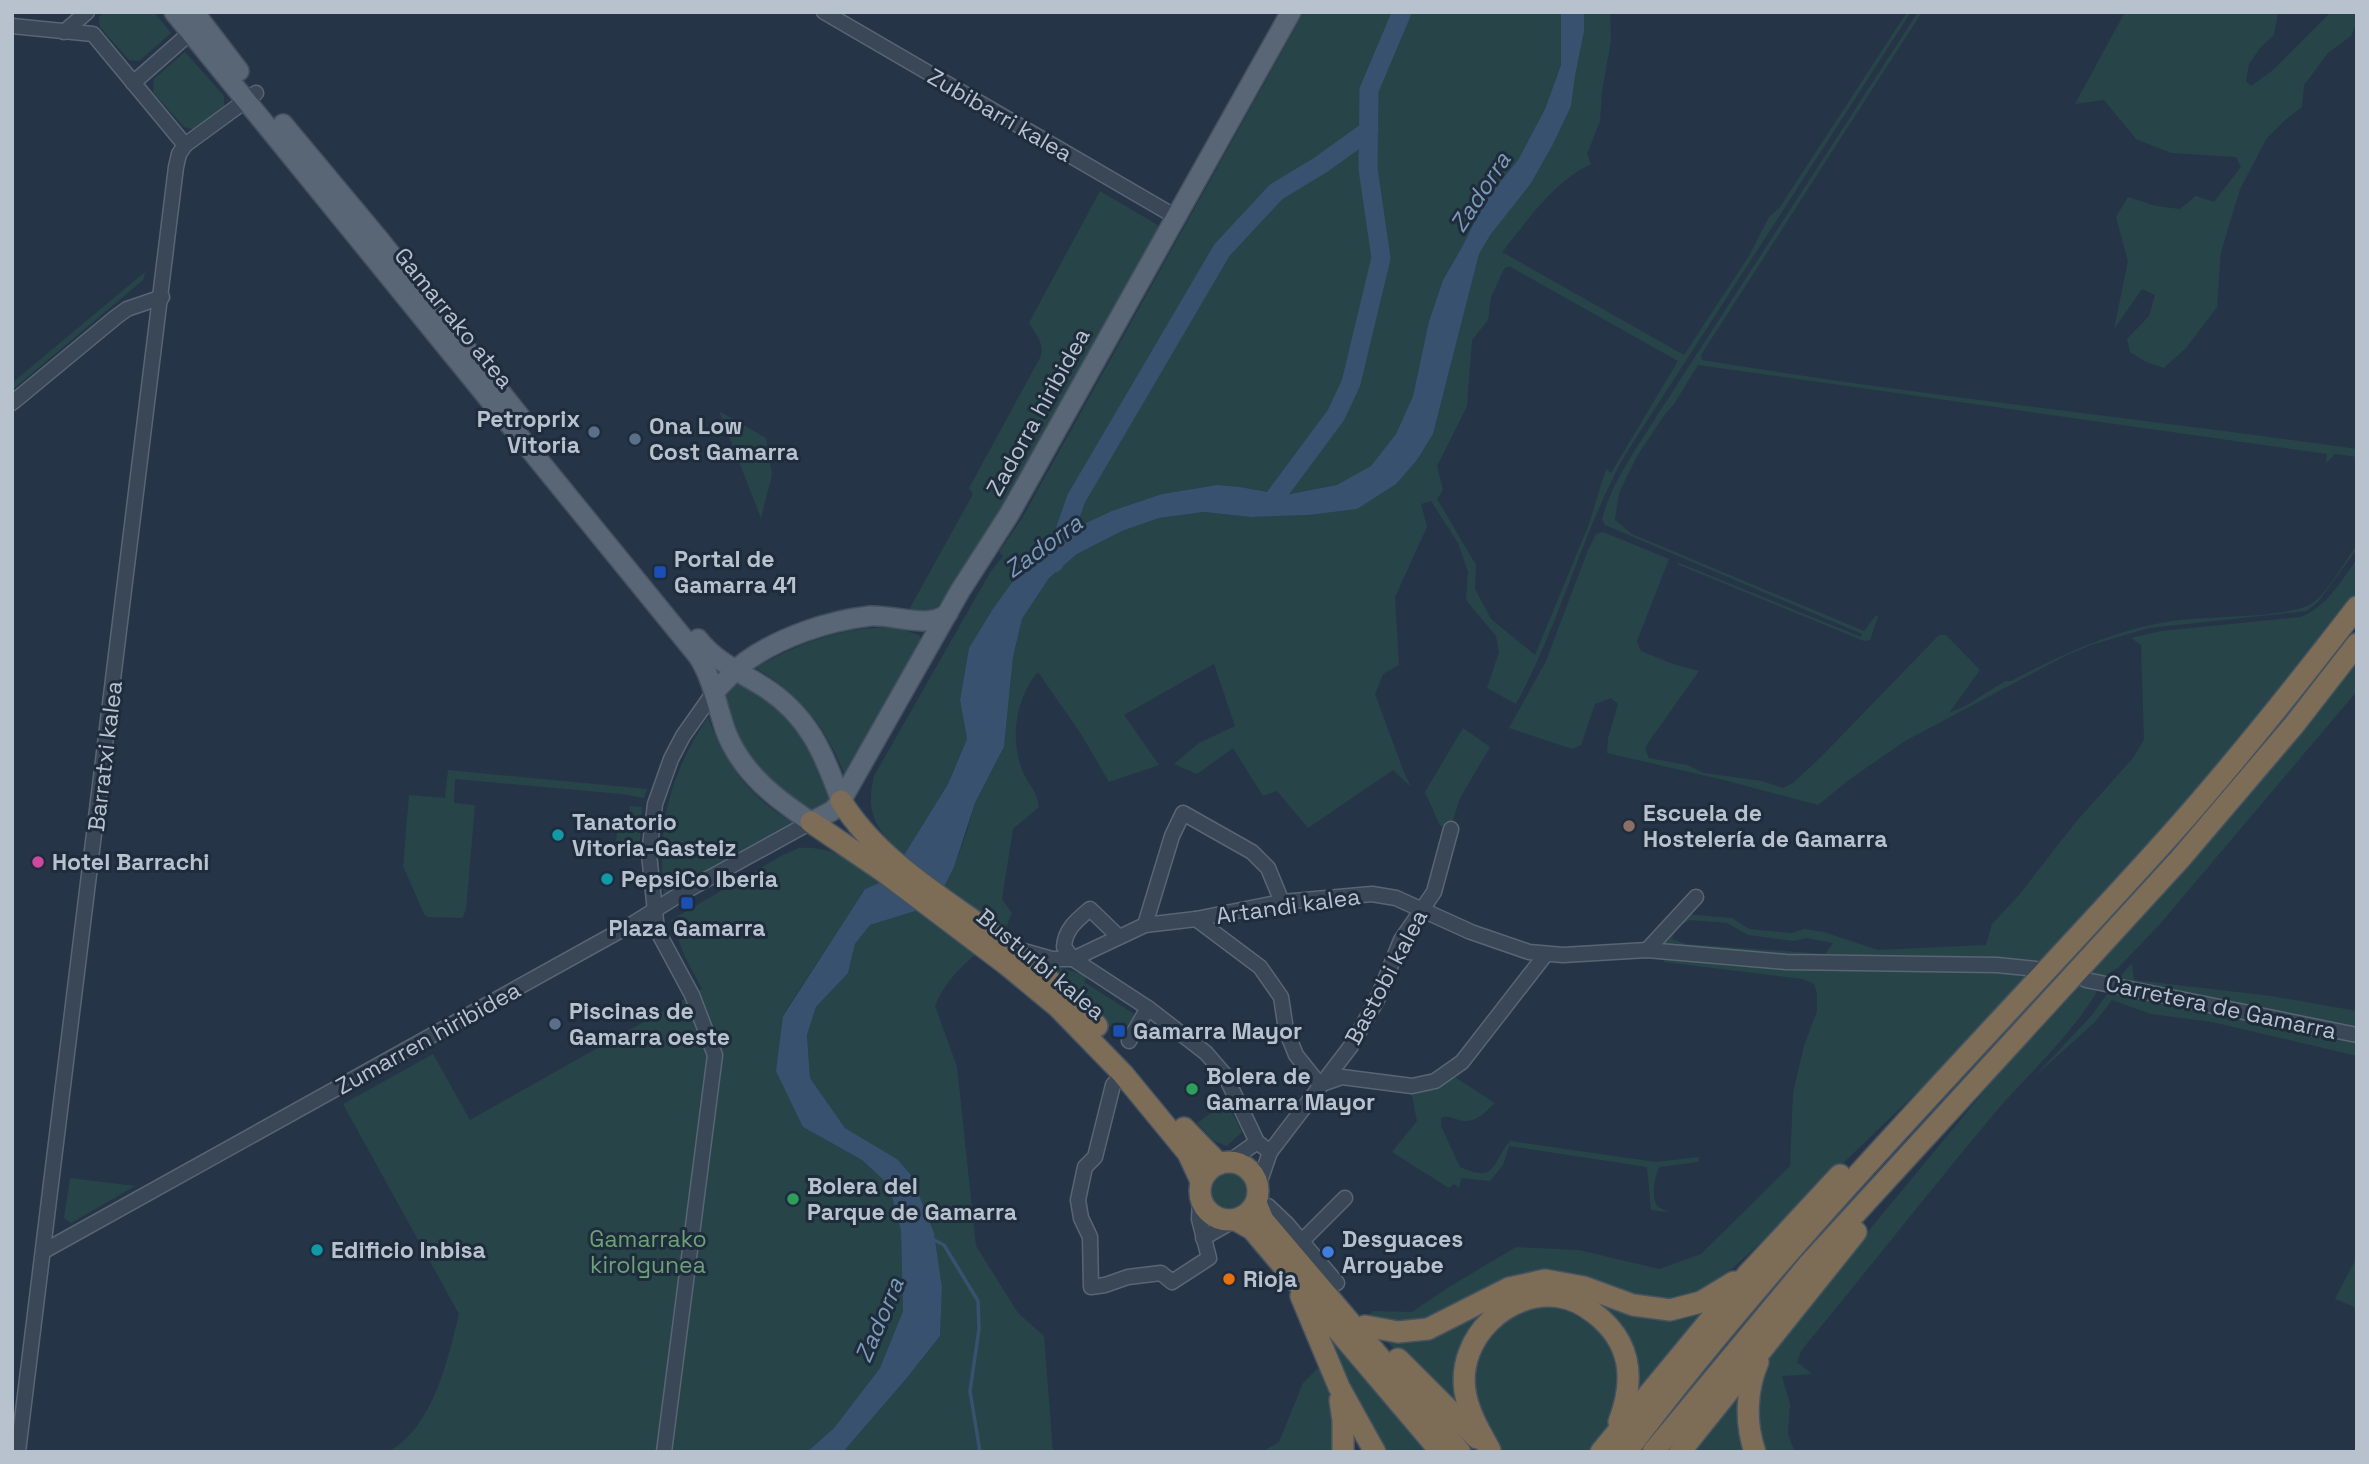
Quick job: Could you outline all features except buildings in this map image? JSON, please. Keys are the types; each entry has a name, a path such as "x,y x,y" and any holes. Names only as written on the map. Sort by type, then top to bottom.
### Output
{"highway":[{"path":"1626,1452 1694,1365 1788,1255 2159,848 2275,713 2357,607"},
{"path":"1653,1452 1809,1264 2180,859 2294,725 2357,644"},
{"name":"Busturbi kalea","path":"841,801 888,865"},
{"name":"Busturbi kalea","path":"811,822 888,865 987,939 1058,1007 1188,1153 1201,1191"},
{"name":"Busturbi kalea","path":"987,939 1012,948 1071,1000 1108,1038 1191,1136 1224,1163"},
{"path":"1681,1452 1971,1089"},
{"path":"1601,1452 1748,1274 1866,1150 1886,1131 1912,1116"},
{"path":"1257,1199 1248,1214 1234,1220 1222,1220 1205,1209 1201,1191 1211,1168 1224,1163 1239,1164 1248,1169 1254,1177 1264,1220 1490,1451"},
{"path":"1234,1220 1252,1229 1441,1452"},
{"path":"1365,1326 1398,1332 1428,1329 1509,1288 1545,1280 1584,1287 1633,1305 1670,1310 1701,1302 1748,1274"},
{"path":"1294,1278 1339,1387 1375,1452"},
{"path":"1337,1294 1460,1452"},
{"path":"1490,1451 1468,1404 1464,1373 1467,1357 1474,1340 1495,1316 1525,1300 1545,1296 1561,1297 1590,1310 1614,1332 1622,1345 1629,1384 1625,1407 1616,1432"},
{"path":"1755,1452 1749,1430 1748,1406 1754,1371 1763,1348"},
{"path":"1339,1387 1343,1452"}],"main road":[{"name":"Gamarrako atea","path":"174,12 197,19 252,97 698,656 707,671 731,743 748,769 772,794 811,822"},
{"name":"Zadorra hiribidea","path":"811,822 832,811 841,801 975,566 1006,520 1291,12"},
{"name":"Gamarrako atea","path":"252,97 378,238 703,646 718,660 765,688 799,716 823,752 841,801"},
{"path":"714,692 736,670 767,650 816,628 871,616 937,621 948,613"},
{"path":"916,620 929,635 931,644"}],"street":[{"path":"64,32 87,12"},
{"name":"Zubibarri kalea","path":"824,12 1176,217"},
{"path":"133,83 197,19"},
{"path":"12,26 93,34 185,145 252,97"},
{"name":"Barratxi kalea","path":"18,1452 176,167 179,154 185,145"},
{"path":"12,403 127,309 162,298"},
{"path":"664,1452 715,1055 692,995 657,930 649,854 655,804 671,759 682,736 714,692"},
{"path":"1145,925 1172,836 1182,813 1252,852 1268,868 1282,902"},
{"name":"Zumarren hiribidea","path":"44,1251 811,822"},
{"name":"Bastobi kalea","path":"1257,1199 1270,1152 1358,1034 1377,1000 1401,940 1434,892 1451,829"},
{"name":"Artandi kalea","path":"1073,959 1145,925 1196,919 1282,902 1372,894 1395,898 1494,940 1529,952 1546,954 1647,950 1786,962 1997,965 2036,969"},
{"path":"1647,950 1696,897"},
{"path":"1119,937 1090,909 1069,928 1064,938 1064,947 1073,959 1148,1008 1206,1053 1225,1075 1257,1142 1270,1152"},
{"path":"1196,919 1260,967 1281,997 1286,1030 1296,1055 1320,1085 1342,1077 1412,1086 1435,1081 1462,1062 1546,954"},
{"path":"1012,948 1052,959 1073,959"},
{"name":"Carretera de Gamarra","path":"2086,980 2357,1035"},
{"path":"1129,1041 1148,1008"},
{"path":"1120,1077 1113,1085 1096,1157 1085,1167 1078,1200 1090,1237 1091,1287 1128,1277 1161,1273 1172,1282 1209,1258 1199,1220 1201,1191"},
{"path":"1224,1163 1257,1142"},
{"path":"1301,1242 1345,1198"},
{"path":"1257,1199 1287,1224 1337,1294"},
{"path":"1203,1238 1234,1220"}],"green space":[{"path":"105,12 154,12 171,33 139,61 129,60 100,27 99,17"},
{"path":"1304,12 1561,12 1561,65 1545,109 1518,160 1486,199 1443,280 1429,321 1413,396 1396,434 1371,467 1338,485 1285,495 1217,485 1162,494 1027,562 994,607 969,648 960,700 967,739 948,784 904,855 886,838 875,820 871,801 874,776 991,571 1003,556 999,552 1021,520"},
{"path":"1584,12 1610,12 1611,41 1602,91 1600,121 1587,154 1591,164 1553,191 1502,252 1684,355 1749,256 1769,217 1780,207 1907,12 1911,12 1625,455 1609,485 1532,674 1516,704 1487,688 1499,652 1496,636 1466,600 1468,572 1458,543 1431,501 1421,504 1427,527 1395,597 1399,665 1383,674 1375,694 1411,787 1393,770 1308,828 1277,791 1263,796 1233,748 1197,774 1174,764 1199,743 1235,726 1214,664 1124,715 1159,765 1109,782 1081,734 1038,672 1030,682 1017,719 1016,747 1023,772 1035,792 1039,807 1013,829 1002,899 1012,913 1004,932 971,907 976,954 952,977 935,1006 957,1067 976,1246 1018,1313 1044,1336 1053,1452 843,1452 940,1336 942,1287 934,1233 897,1159 845,1128 810,1078 807,1035 816,1007 848,973 855,944 870,925 935,905 954,867 975,803 1004,748 1013,657 1022,619 1049,578 1077,554 1122,531 1159,518 1204,512 1251,517 1309,515 1357,509 1417,460 1433,434 1479,254 1571,106 1584,32","holes":["1509,266 1678,361 1611,473 1606,469 1589,524 1535,655 1491,619 1475,589 1476,565 1437,499 1443,490 1437,466 1467,406 1472,340 1488,320 1491,297 1504,269"]},
{"path":"1918,12 1922,12 1701,355 1702,360 1865,385 2357,449 2357,457 2335,454 2326,463 2327,454 1698,365 1637,456 1619,493 1615,520 1632,534 1864,631 1876,615 1878,617 1870,640 1864,641 1679,565 1677,562 1861,637 1862,634 1605,525 1602,520 1618,478 1634,452"},
{"path":"2125,12 2278,12 2274,35 2260,48 2249,64 2246,81 2251,86 2273,70 2331,12 2357,12 2351,36 2328,53 2304,85 2302,107 2267,138 2240,189 2221,252 2217,307 2186,348 2164,368 2146,362 2130,352 2127,339 2149,316 2155,295 2142,289 2114,329 2128,261 2116,217 2128,197 2156,206 2180,209 2196,196 2214,202 2241,167 2236,157 2171,153 2136,139 2104,100 2075,104"},
{"path":"185,52 224,96 224,109 199,131 184,127 153,92 154,79"},
{"path":"1100,191 1161,227 1004,508 939,605 925,611 914,610 910,608 973,494 969,488 1041,356 1040,343 1029,323"},
{"path":"145,272 143,280 12,390 12,383"},
{"path":"719,411 766,438 772,475 761,518"},
{"path":"1603,532 1669,559 1637,641 1641,651 1699,671 1650,740 1645,749 1649,758 1687,765 1704,773 1762,781 1783,788 1793,783 1821,757 1939,635 1946,635 1980,670 1949,713 2005,681 2011,681 2089,644 2130,630 2186,619 2300,609 2317,599 2330,585 2357,545 2357,549 2318,602 2306,611 2149,628 2091,645 2065,656 1905,741 1818,805 1607,753 1608,738 1618,704 1611,698 1595,704 1581,745 1572,749 1509,728 1546,661 1588,550 1596,534"},
{"path":"2357,559 2357,592 2271,703 2176,814 2037,966 1876,962 1662,947 1661,943 1685,914 1732,918 1749,929 1791,933 1804,929 1824,932 1878,950 1986,945 1992,924 2019,895 2075,823 2133,758 2144,740 2141,645 2131,638 2161,631 2301,617 2326,600","holes":["1689,920 1727,923 1748,935 1794,941 1806,938 1833,943 1825,954 1686,944 1672,939 1676,929"]},
{"path":"893,627 919,635 922,642 847,781 831,745 812,716 788,691 756,668 788,651 822,638 857,630"},
{"path":"2357,662 2357,691 2160,924 2118,968 2102,977 2089,976 2215,835"},
{"path":"739,682 777,706 808,741 830,795 827,803 811,812 774,784 746,752 725,703 725,691"},
{"path":"708,717 722,750 741,779 766,804 795,824 664,895 662,846 669,802 684,760"},
{"path":"1463,728 1490,747 1460,798 1451,826 1440,826 1425,792"},
{"path":"448,770 647,789 644,798 455,779 454,803 475,805 466,910 462,918 428,917 424,914 403,866 409,795 445,798"},
{"path":"630,806 642,807 639,860 614,858 619,816 629,817"},
{"name":"Gamarrako kirolgunea","path":"799,848 823,850 843,857 879,883 865,889 783,1015 803,1127 862,1160 889,1185 901,1231 903,1311 880,1368 834,1428 807,1452 388,1452 404,1441 417,1427 427,1410 444,1371 459,1314 343,1104 433,1054 470,1120 702,989 685,957 671,920"},
{"path":"1663,955 2030,972 1964,1047 1758,1245 1704,1291 1675,1302 1631,1296 1442,1315 1401,1325 1369,1315 1373,1311 1412,1312 1516,1247 1579,1250 1659,1269 1701,1254 1790,1166 1793,1093 1804,1046 1817,1011 1814,984 1803,979 1664,962"},
{"path":"1040,961 1087,976 1084,982 1134,1014 1125,1045 1103,1018"},
{"path":"2132,963 2134,980 2271,996 2357,1011 2357,1032 2117,980"},
{"path":"2082,984 2094,987 2096,993 2085,1010 1993,1115 1801,1351 1797,1362 1812,1374 1782,1376 1790,1404 1788,1435 1795,1452 1763,1452 1756,1424 1760,1378 1789,1327 1995,1078"},
{"path":"2110,990 2357,1040 2357,1056 2212,1022 2151,1014 2112,1000 2095,1022 2034,1077 2092,1015"},
{"path":"1453,1076 1495,1103 1473,1120 1441,1118 1441,1126 1460,1167 1472,1172 1481,1173 1492,1169 1510,1141 1656,1162 1699,1157 1698,1162 1659,1167 1654,1198 1658,1207 1669,1212 1651,1210 1647,1167 1509,1146 1503,1165 1490,1181 1461,1178 1459,1188 1454,1184 1449,1188 1392,1152 1417,1121 1411,1091"},
{"path":"1226,1102 1242,1132 1227,1146 1214,1141 1197,1123"},
{"path":"1230,1172 1244,1177 1249,1191 1244,1205 1230,1210 1216,1205 1211,1191 1216,1177"},
{"path":"70,1178 135,1186 71,1223 64,1218"},
{"path":"2357,1257 2357,1308 2335,1299"},
{"path":"1536,1285 1578,1292 1626,1309 1649,1313 1675,1313 1709,1305 1635,1396 1635,1367 1627,1343 1614,1325 1591,1305 1565,1295 1538,1293 1512,1299 1490,1312 1472,1332 1461,1358 1459,1392 1465,1416 1381,1336 1410,1338 1430,1333 1505,1296"},
{"path":"1534,1304 1565,1306 1602,1328 1622,1370 1616,1412 1593,1452 1503,1452 1474,1400 1475,1355 1497,1323"},
{"path":"1330,1338 1428,1452 1380,1452 1328,1340"},
{"path":"1321,1365 1332,1397 1334,1452 1262,1452 1279,1442 1303,1383"},
{"path":"1745,1383 1751,1452 1689,1452"}],"water":[{"path":"1561,12 1584,12 1584,32 1571,106 1531,183 1491,234 1479,254 1433,434 1417,460 1396,484 1357,509 1309,515 1251,517 1204,512 1159,518 1122,531 1077,554 1049,578 1022,619 1013,657 1004,747 975,803 954,867 935,905 870,925 855,944 848,973 816,1007 807,1035 810,1078 845,1128 897,1159 911,1175 934,1233 942,1287 940,1336 906,1379 843,1452 807,1452 834,1428 880,1368 903,1311 901,1231 889,1185 862,1160 803,1127 776,1071 783,1016 865,889 879,883 904,855 948,784 967,739 960,700 969,648 994,607 1027,562 1082,525 1112,511 1162,494 1217,485 1285,495 1337,485 1371,466 1396,434 1413,396 1429,321 1443,280 1486,199 1518,160 1545,109 1561,65"}],"waterway":[{"path":"1270,504 1336,415 1351,383 1381,258 1368,169 1369,90 1402,12"},
{"name":"Zadorra","path":"1054,563 1076,499 1222,250 1276,192 1322,164 1369,130"},
{"path":"934,1240 944,1245 978,1301 979,1329 970,1391 980,1452"}],"place":[{"name":"Petroprix Vitoria","path":"594,432"},
{"name":"Ona Low Cost Gamarra","path":"635,439"},
{"name":"Portal de Gamarra 41","path":"660,572"},
{"name":"Escuela de Hostelería de Gamarra","path":"1629,826"},
{"name":"Tanatorio Vitoria-Gasteiz","path":"558,835"},
{"name":"Hotel Barrachi","path":"38,862"},
{"name":"PepsiCo Iberia","path":"607,879"},
{"name":"Plaza Gamarra","path":"687,903"},
{"name":"Piscinas de Gamarra oeste","path":"555,1024"},
{"name":"Gamarra Mayor","path":"1119,1031"},
{"name":"Bolera de Gamarra Mayor","path":"1192,1089"},
{"name":"Bolera del Parque de Gamarra","path":"793,1199"},
{"name":"Edificio Inbisa","path":"317,1250"},
{"name":"Desguaces Arroyabe","path":"1328,1252"},
{"name":"Rioja","path":"1229,1279"}]}
